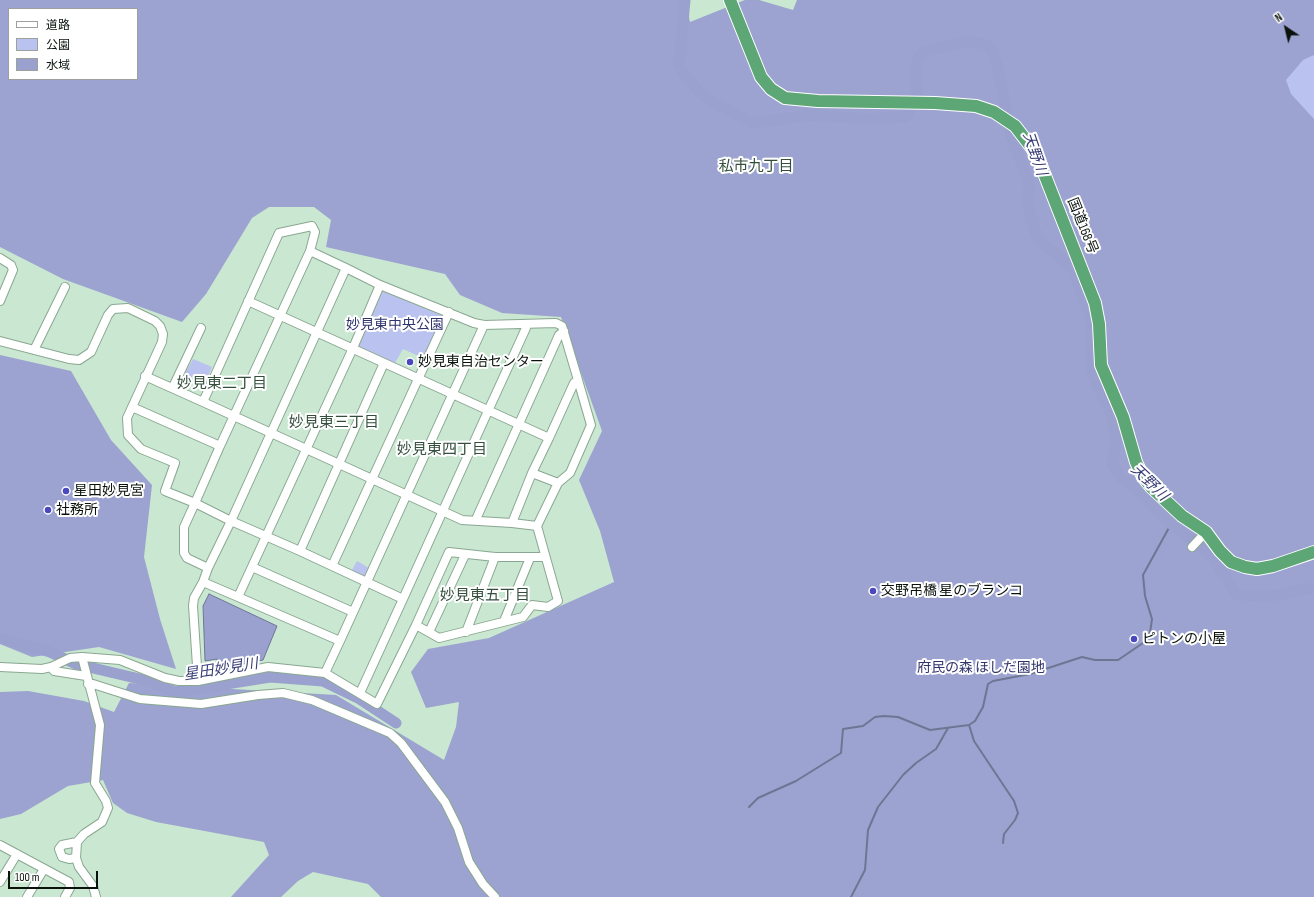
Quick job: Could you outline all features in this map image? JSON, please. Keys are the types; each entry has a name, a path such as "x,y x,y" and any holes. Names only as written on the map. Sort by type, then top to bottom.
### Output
{"highway":[{"name":"国道168号","path":"730,0 761,77 778,94 791,100 892,102 976,106 994,112 1015,126 1024,136 1040,163 1095,303 1099,324 1101,365 1123,417 1138,469 1151,487 1204,534 1231,562 1244,568 1257,569 1273,566 1314,552"}],"street":[{"path":"203,402 279,234 312,226 315,232 310,252 235,417 220,446 184,528 184,553 187,558 208,568"},
{"path":"310,252 380,285 450,312 474,323 484,325 556,323 562,326 591,425 570,473 558,483 537,526 558,601 548,607 532,605 522,617 439,638 416,625"},
{"path":"0,258 11,265 13,270 0,301"},
{"path":"198,681 193,606 194,598 203,582 208,568 346,268"},
{"path":"238,597 305,449 353,348 380,285"},
{"path":"34,350 64,287"},
{"path":"248,301 549,438"},
{"path":"0,340 69,359 79,360 86,357 91,352 108,315 113,309 128,308 155,321 160,326 163,334 162,342 127,418 128,435 141,449 175,463 165,491 195,503 230,521 300,551 403,599"},
{"path":"332,566 450,312"},
{"path":"360,693 526,328 526,324"},
{"path":"325,673 484,325"},
{"path":"173,388 201,328"},
{"path":"477,521 477,517 559,335 564,331"},
{"path":"300,551 384,363"},
{"path":"146,376 406,496 462,520 537,526"},
{"path":"512,523 532,473 574,383 578,380"},
{"path":"132,407 220,446"},
{"path":"532,473 558,483"},
{"path":"1192,547 1204,534"},
{"path":"51,667 54,671 84,670 120,660 165,678 179,681 198,681 268,667 325,673 377,704 416,625 448,552 495,557 545,557"},
{"path":"429,632 465,555"},
{"path":"466,632 495,557"},
{"path":"504,621 530,558"},
{"path":"252,567 353,612"},
{"path":"203,582 340,641"},
{"path":"0,667 42,669 51,667 70,658 84,670 93,684 140,699 201,704 258,695 283,693 312,700 390,734 401,743 444,802 458,828 469,862 483,884 495,897"},
{"path":"76,858 69,859 62,857 59,849 62,845 77,842 84,834 102,822 108,808 106,801 95,783 100,725 84,670"},
{"path":"77,842 76,858 79,868 93,886 96,897"},
{"path":"0,845 69,882 70,888 64,897"},
{"path":"0,882 17,854"},
{"path":"27,897 44,869"}],"green space":[{"name":"府民の森 ほしだ園地","path":"0,0 685,0 690,22 745,0 759,0 793,10 797,0 1314,0 1314,55 1303,60 1286,80 1291,94 1314,119 1314,897 381,897 368,884 313,872 298,881 281,897 231,897 269,855 264,842 156,822 127,813 113,803 103,780 68,786 21,814 0,819 0,692 28,691 84,701 114,712 129,683 336,695 444,760 456,727 459,702 426,708 411,672 428,649 489,638 614,582 600,531 579,480 602,431 561,317 502,313 460,295 445,274 326,247 331,220 314,207 269,207 252,218 206,294 182,322 63,279 0,247"},
{"path":"1314,0 1314,231 1280,70"},
{"name":"妙見東中央公園","path":"383,291 443,316 423,358 403,349 395,363 357,346"},
{"path":"0,355 71,371 111,440 152,485 144,557 160,619 176,669 99,647 32,657 0,644"},
{"path":"193,359 212,367 206,381 193,375 186,388 179,384"},
{"path":"357,561 369,568 364,579 351,572"}],"water":[{"path":"209,594 277,626 263,660 217,669 217,659 205,661 203,606"}],"waterway":[{"name":"天野川","path":"685,0 679,65 688,79 700,92 715,103 752,123 811,115 866,119 906,117 917,92 916,65 919,57 925,51 964,42 984,44 991,49 999,72 1011,135 1030,187 1027,198 1034,229 1042,242 1073,269 1091,320 1091,362 1093,376 1113,418 1116,443 1112,464 1120,476 1141,494 1166,520 1213,557 1237,595 1271,596 1314,588"},
{"path":"749,807 758,798 796,781 841,753 843,729 863,726 875,717 884,716 898,717 930,730 969,725 975,721 983,707 988,684 993,681 1030,674 1082,657 1095,660 1118,660 1146,641 1150,633 1152,619 1145,596 1143,575 1171,524"},
{"name":"星田妙見川","path":"0,638 50,652 76,664 148,681 176,692 270,677 323,681 358,698 396,723"},
{"path":"969,725 974,741 1014,801 1018,813 1015,820 1004,834 1003,843"},
{"path":"851,897 865,870 868,830 878,807 903,775 916,763 936,749 948,728"}],"place":[{"name":"妙見東自治センター","path":"410,362"},
{"name":"星田妙見宮","path":"66,491"},
{"name":"社務所","path":"48,510"},
{"name":"交野吊橋 星のブランコ","path":"873,591"},
{"name":"ピトンの小屋","path":"1134,639"}],"district":[{"name":"私市九丁目","path":"756,167"},
{"name":"妙見東二丁目","path":"222,384"},
{"name":"妙見東三丁目","path":"334,423"},
{"name":"妙見東四丁目","path":"442,450"},
{"name":"妙見東五丁目","path":"485,596"}]}
